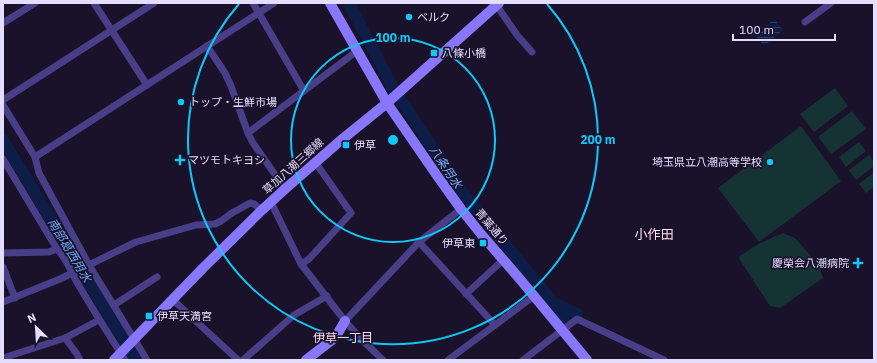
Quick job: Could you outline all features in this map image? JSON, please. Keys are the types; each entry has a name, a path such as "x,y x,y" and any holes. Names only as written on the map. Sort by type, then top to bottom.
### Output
{"main road":[{"name":"青葉通り","path":"330,3 387,103 461,209 587,360"},
{"name":"草加八潮三郷線","path":"121,356 133,340 262,210 315,162 387,103 497,4"},
{"path":"306,360 332,340 345,321"}],"street":[{"path":"3,23 35,3"},
{"path":"94,3 147,85"},
{"path":"3,100 154,3"},
{"path":"253,3 304,91"},
{"path":"35,157 274,3"},
{"path":"805,22 831,3"},
{"path":"497,4 517,35 532,52"},
{"path":"207,46 229,80 253,143 285,189"},
{"path":"248,133 357,51"},
{"path":"3,105 35,157 39,173 88,266 114,305 133,340 148,360"},
{"path":"3,160 57,249 74,272 99,320 121,356"},
{"path":"301,264 309,258 351,212 315,162"},
{"path":"271,202 301,264 345,321 382,360"},
{"path":"3,302 60,280 136,242 196,225 215,224 250,203 262,210"},
{"path":"345,321 419,242 461,209"},
{"path":"419,242 495,325"},
{"path":"3,254 49,252 57,249"},
{"path":"466,294 503,260"},
{"path":"3,267 15,298"},
{"path":"114,305 156,277"},
{"path":"243,360 294,315 327,296"},
{"path":"448,360 534,296"},
{"path":"173,300 238,360"},
{"path":"522,360 577,319 664,360"},
{"path":"3,358 65,338 99,320"},
{"path":"65,338 80,360"}],"green space":[{"path":"835,88 848,106 814,132 800,114"},
{"path":"852,111 866,129 831,154 818,137"},
{"path":"801,126 841,181 759,242 718,188"},
{"path":"859,142 866,151 846,167 839,157"},
{"path":"869,155 874,162 874,166 856,180 849,170"},
{"path":"874,172 874,187 866,193 859,184"},
{"path":"783,233 795,238 819,265 823,278 780,308 770,306 738,257 760,243"}],"water":[{"path":"774,19 783,30 764,46 755,35"}],"waterway":[{"name":"八条用水","path":"349,3 394,90 462,192 543,290 564,318"},
{"name":"南部葛西用水","path":"3,140 136,360"},
{"path":"554,303 577,314"}],"place":[{"name":"ベルク","path":"409,17"},
{"name":"八條小橋","path":"434,53"},
{"name":"トップ・生鮮市場","path":"181,102"},
{"name":"伊草","path":"346,145"},
{"name":"マツモトキヨシ","path":"180,160"},
{"name":"埼玉県立八潮高等学校","path":"770,162"},
{"name":"伊草東","path":"483,243"},
{"name":"慶榮会八潮病院","path":"858,263"},
{"name":"伊草天満宮","path":"149,316"}],"district":[{"name":"小作田","path":"654,234"},
{"name":"伊草一丁目","path":"343,337"}]}
